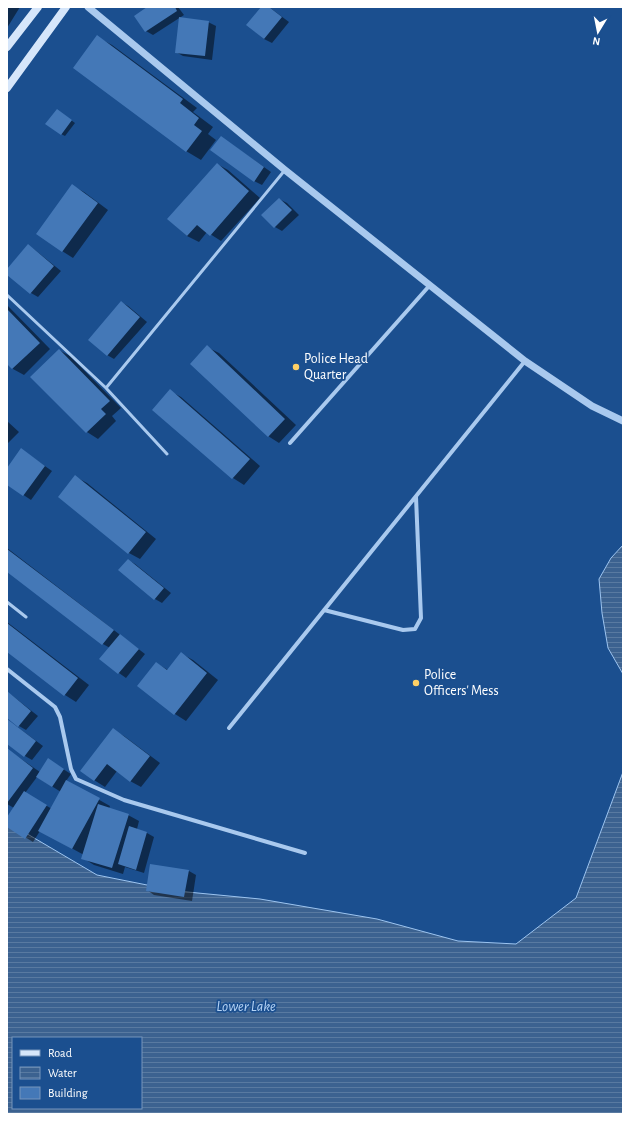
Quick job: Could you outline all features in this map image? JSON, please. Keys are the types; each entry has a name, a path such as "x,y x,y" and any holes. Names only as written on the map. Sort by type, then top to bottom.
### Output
{"main road":[{"path":"7,47 38,7"},
{"path":"7,88 66,7"}],"street":[{"path":"88,7 285,170 525,361 592,406 623,421"},
{"path":"290,443 430,285"},
{"path":"229,728 525,361"},
{"path":"324,610 403,630 415,629 421,618 416,497"},
{"path":"7,669 55,707 60,717 71,769 76,779 124,800 305,853"}],"lane":[{"path":"106,388 285,170"},
{"path":"7,295 106,388 167,454"},
{"path":"7,602 26,617"}],"water":[{"path":"623,545 623,674 608,648 602,613 599,579 611,558"},
{"name":"Lower Lake","path":"623,772 623,1114 7,1114 7,822 97,875 177,891 260,899 377,919 458,941 516,944 576,898"}],"building":[{"path":"147,7 175,7 177,11 145,32 134,16"},
{"path":"261,7 269,7 282,17 264,39 246,25"},
{"path":"179,17 209,21 205,56 175,53"},
{"path":"97,35 183,99 180,103 199,118 194,125 202,131 186,152 73,68"},
{"path":"57,109 72,120 61,135 45,124"},
{"path":"221,136 264,167 254,182 210,150"},
{"path":"217,163 249,191 210,236 197,225 187,236 167,219"},
{"path":"72,184 98,203 62,252 36,234"},
{"path":"279,198 292,210 274,228 261,215"},
{"path":"28,244 54,266 30,294 7,275 7,269"},
{"path":"121,301 140,317 107,356 88,340"},
{"path":"7,309 40,343 12,369 7,364"},
{"path":"207,345 285,419 268,437 190,364"},
{"path":"59,349 110,401 101,409 106,414 86,433 30,377"},
{"path":"170,389 250,459 232,479 152,410"},
{"path":"21,448 45,466 23,496 7,485 7,468"},
{"path":"75,475 146,532 128,554 58,497"},
{"path":"7,549 114,630 102,645 7,572"},
{"path":"128,559 164,588 154,600 118,570"},
{"path":"7,623 78,678 64,696 7,652"},
{"path":"120,634 139,649 118,674 99,659"},
{"path":"181,652 207,673 174,715 137,686 156,662 167,670"},
{"path":"7,691 31,711 18,727 7,718"},
{"path":"7,719 36,741 24,757 7,744"},
{"path":"113,728 150,756 130,782 107,764 94,781 80,771"},
{"path":"7,748 33,768 7,803"},
{"path":"48,758 64,769 52,787 36,777"},
{"path":"66,780 100,798 72,849 38,831"},
{"path":"24,791 47,805 25,839 7,827 7,817"},
{"path":"98,804 129,814 112,868 81,859"},
{"path":"129,826 147,832 136,870 118,864"},
{"path":"150,864 189,870 184,897 146,891"}],"place":[{"name":"Police Head Quarter","path":"296,367"},
{"name":"Police Officers' Mess","path":"416,683"}]}
